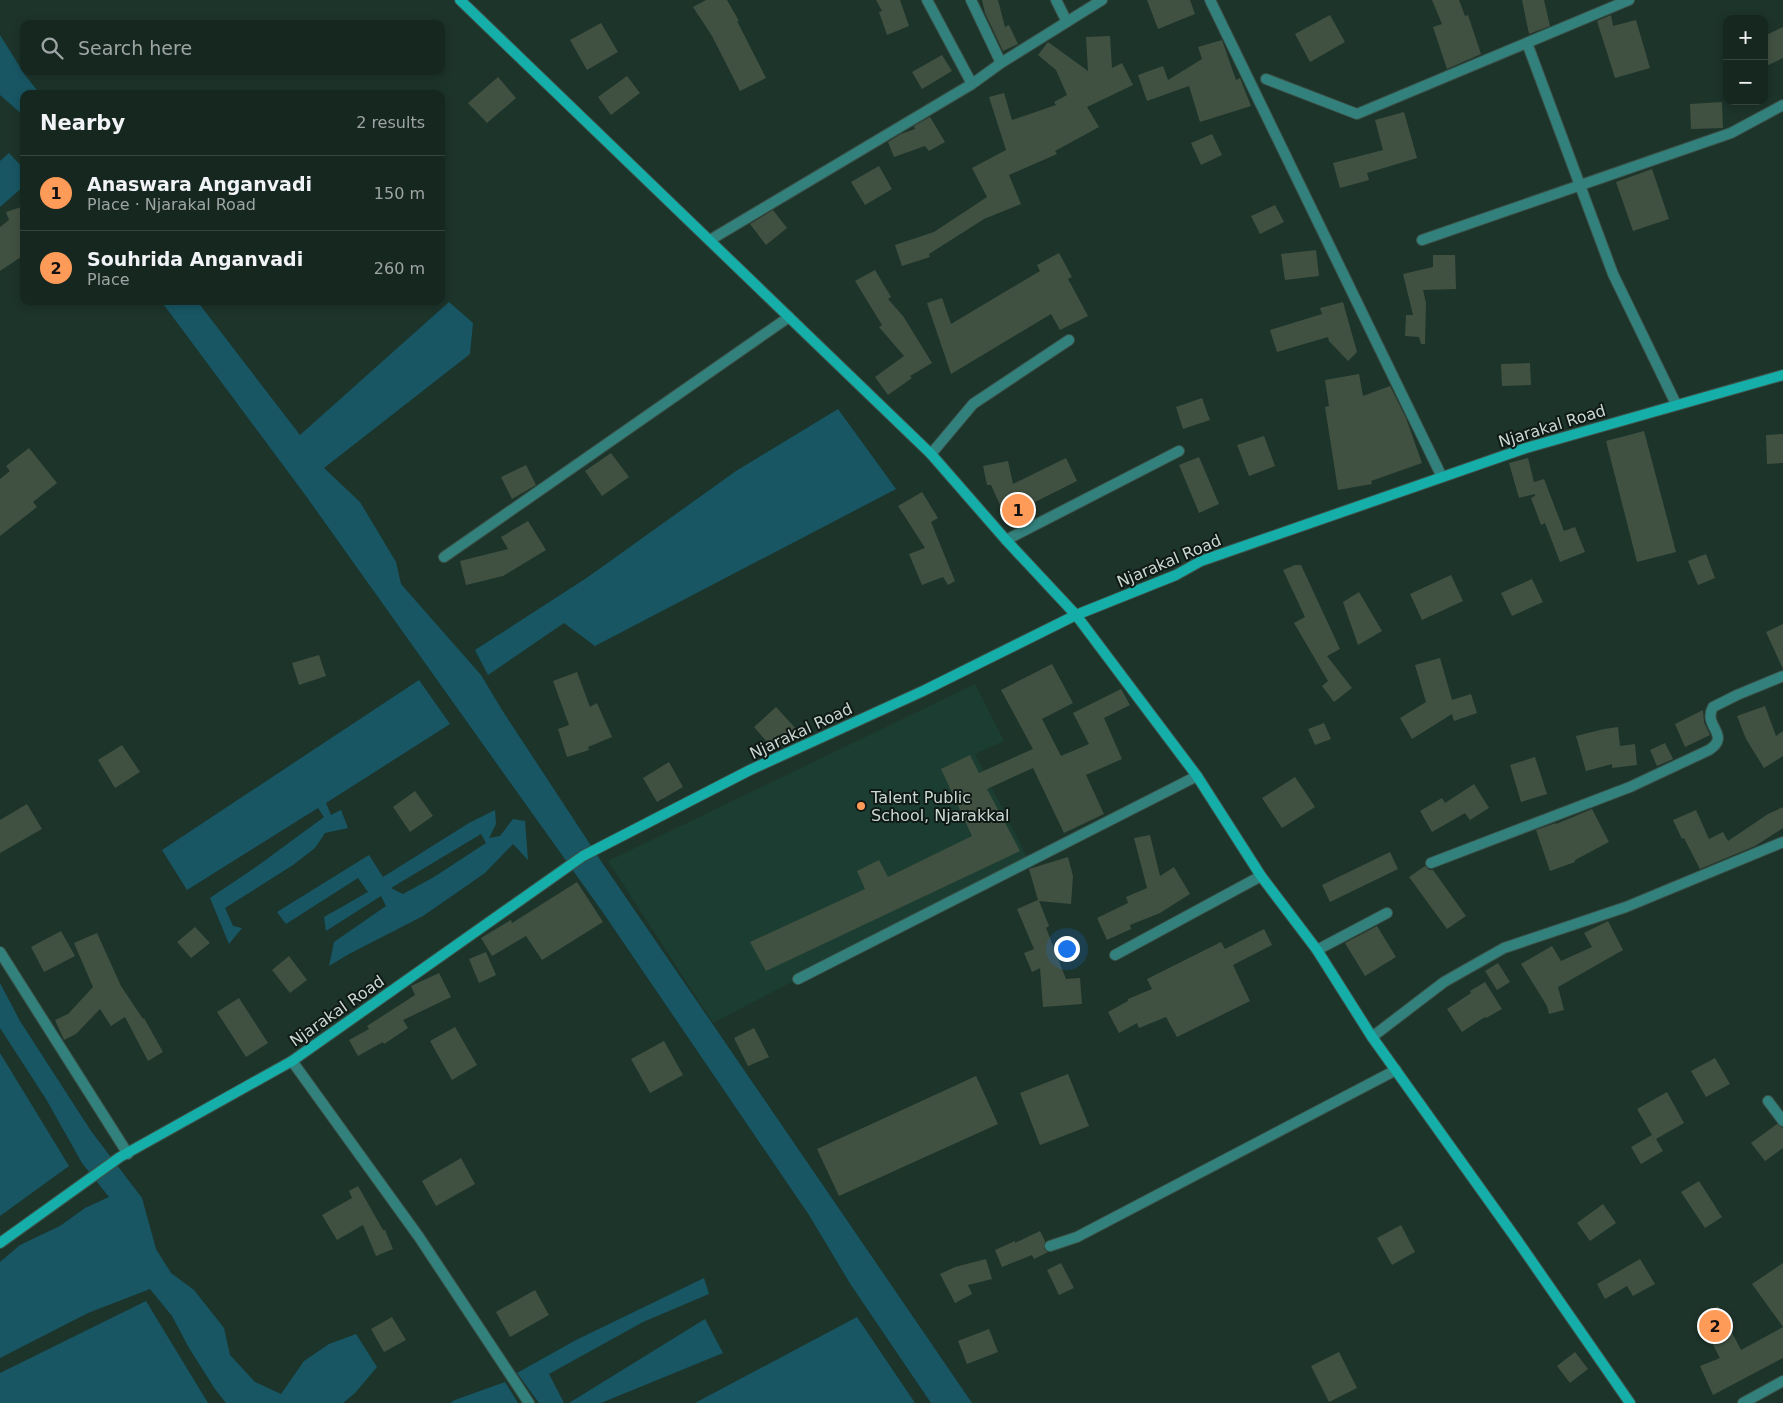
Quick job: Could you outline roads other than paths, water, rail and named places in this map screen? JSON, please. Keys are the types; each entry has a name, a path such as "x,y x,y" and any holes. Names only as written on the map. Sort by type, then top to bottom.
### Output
{"main road":[{"path":"460,0 931,454 1006,540 1076,615 1197,776 1261,876 1318,950 1372,1038 1630,1403"},
{"name":"Njarakal Road","path":"0,1243 124,1156 292,1061 583,856 750,770 923,691 1076,615 1176,575 1202,561 1526,448 1783,375"}],"street":[{"path":"927,0 972,84"},
{"path":"971,0 1001,64"},
{"path":"1056,0 1067,22"},
{"path":"710,240 972,84 1102,0"},
{"path":"1210,0 1442,478"},
{"path":"1266,79 1357,114 1629,0"},
{"path":"1527,43 1613,274 1676,404"},
{"path":"1422,240 1731,133 1783,105"},
{"path":"444,557 788,318"},
{"path":"931,454 973,404 1069,340"},
{"path":"1006,540 1179,452"},
{"path":"1431,863 1630,787 1709,750 1717,745 1719,739 1710,716 1713,707 1783,676"},
{"path":"798,979 1197,776"},
{"path":"1372,1038 1444,982 1504,948 1626,907 1783,842"},
{"path":"1115,955 1261,876"},
{"path":"1318,950 1387,913"},
{"path":"0,952 124,1156"},
{"path":"292,1061 418,1238 529,1403"},
{"path":"1050,1246 1077,1237 1396,1070"},
{"path":"1768,1101 1783,1121"},
{"path":"1743,1403 1783,1381"}],"water":[{"path":"0,35 20,67 20,75 25,75 37,90 20,90 20,112 0,95"},
{"path":"9,153 20,165 20,190 0,207 0,161"},
{"path":"449,302 473,323 470,354 324,468 360,502 396,562 401,584 481,675 603,864 972,1403 931,1403 851,1285 809,1215 604,914 306,496 164,305 200,305 300,435"},
{"path":"838,409 896,489 595,646 564,623 488,675 475,650 588,577 736,471"},
{"path":"419,680 450,724 326,803 331,815 341,810 348,828 325,833 315,848 293,865 225,908 233,926 242,928 229,944 210,898 324,817 318,808 187,890 162,850"},
{"path":"495,810 496,824 489,838 500,836 513,819 525,821 528,860 513,844 485,873 423,916 329,966 334,942 386,906 381,896 326,931 324,917 368,892 358,878 286,924 277,912 369,855 383,877 469,823","holes":["481,834 486,843 434,877 403,894 391,888"]},
{"path":"0,983 20,1021 91,1131 142,1198 156,1249 171,1273 194,1290 224,1328 230,1355 255,1382 281,1394 304,1361 329,1344 356,1334 377,1367 355,1393 343,1403 226,1403 189,1348 172,1316 150,1289 88,1313 0,1358 0,1262 20,1245 60,1226 85,1208 109,1197 82,1163 46,1099 0,1028"},
{"path":"0,1053 69,1166 0,1216"},
{"path":"704,1278 709,1294 643,1322 549,1374 564,1403 539,1403 517,1373 576,1340"},
{"path":"146,1301 208,1403 0,1403 0,1373"},
{"path":"857,1317 915,1403 695,1403"},
{"path":"705,1319 723,1353 601,1403 569,1403"},
{"path":"505,1382 518,1403 450,1403 455,1400"}],"place":[{"name":"Anaswara Anganvadi","path":"1018,510"},
{"name":"Talent Public School, Njarakkal","path":"861,806"},
{"name":"Souhrida Anganvadi","path":"1715,1326"}]}
